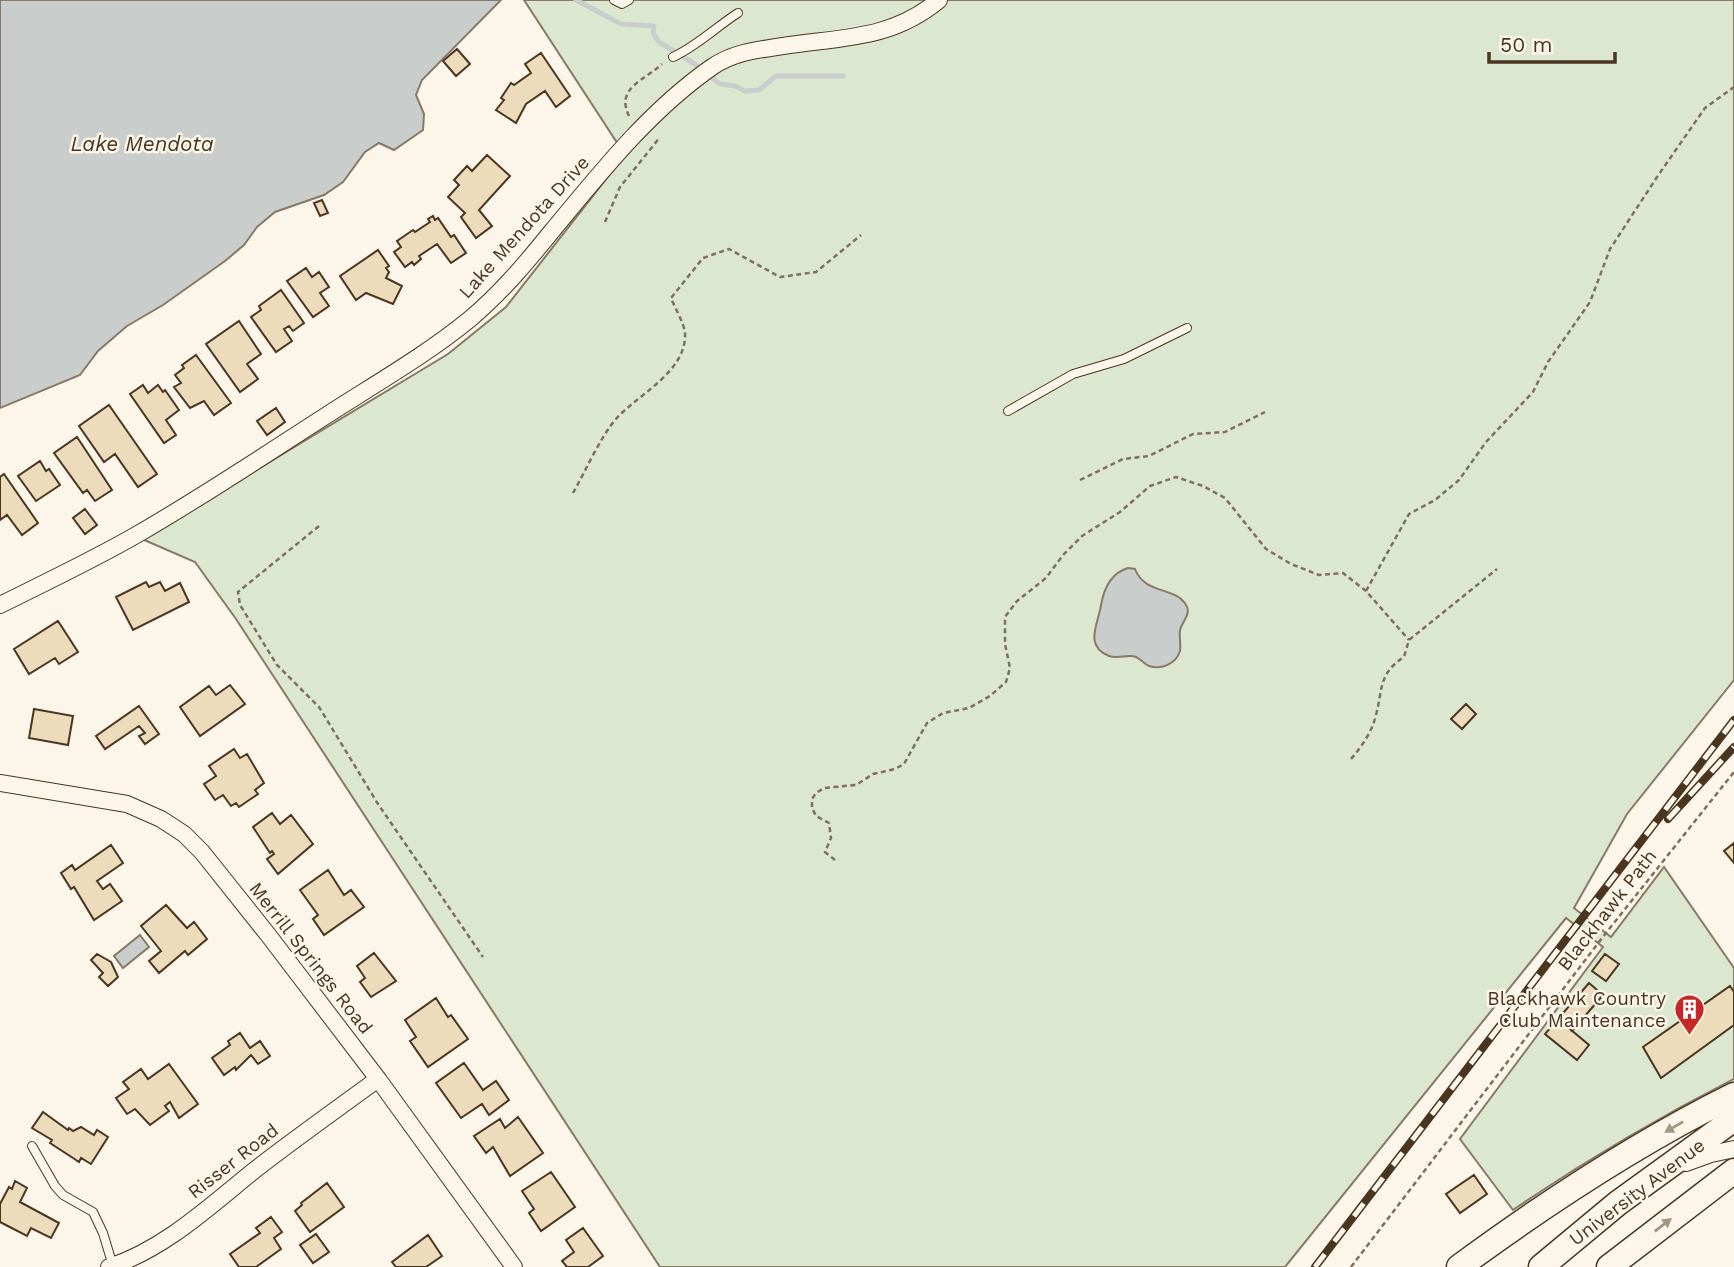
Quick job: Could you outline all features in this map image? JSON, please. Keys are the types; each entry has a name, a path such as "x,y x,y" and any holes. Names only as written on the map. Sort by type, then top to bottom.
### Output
{"main road":[{"path":"1459,1267 1596,1172 1694,1114 1734,1095"},
{"name":"University Avenue","path":"1541,1267 1591,1224 1734,1119"},
{"path":"1609,1267 1734,1171"}],"street":[{"name":"Lake Mendota Drive","path":"0,605 101,555 158,522 404,365 470,319 532,256 620,149 652,117 711,68 730,57 752,50 881,33 905,23 939,0"},
{"name":"Merrill Springs Road","path":"0,783 127,804 161,819 184,834 202,852 266,932 514,1267"},
{"name":"Risser Road","path":"111,1266 135,1258 177,1231 313,1125 377,1079"},
{"path":"1652,1178 1696,1159 1734,1149"}],"lane":[{"path":"614,0 622,4 629,0"},
{"path":"673,57 738,13"},
{"path":"1008,411 1073,374 1124,359 1187,328"},
{"path":"32,1146 63,1195 93,1212 103,1233 111,1266"}],"path":[{"path":"1366,591 1409,514 1435,500 1459,480 1486,442 1533,392 1548,362 1590,302 1610,249 1643,198 1705,107 1734,87"},
{"path":"573,493 614,421 669,372 680,352 685,333 671,298 703,258 729,249 780,277 816,272 861,235"},
{"path":"1080,480 1123,459 1149,457 1193,434 1225,432 1265,412"},
{"path":"835,860 825,852 831,838 829,823 816,816 812,808 816,793 824,788 856,785 873,774 904,764 927,723 943,713 969,708 990,696 1006,682 1010,668 1005,644 1005,618 1017,601 1045,578 1082,536 1120,512 1150,486 1176,477 1203,486 1225,498 1266,549 1291,564 1319,575 1343,573 1366,591 1409,640"},
{"path":"319,526 238,592 240,605 278,665 319,707 378,804 483,957"},
{"path":"1351,759 1364,744 1376,717 1382,681 1391,665 1404,657 1409,640 1497,569"},
{"name":"Blackhawk Path","path":"1352,1267 1618,918 1734,772"}],"green space":[{"path":"524,0 1734,0 1734,680 1627,814 1574,908 1611,937 1664,867 1734,968 1734,1079 1621,1141 1513,1210 1460,1139 1603,947 1566,918 1285,1267 660,1267 236,619 195,562 142,539 448,354 506,307 625,155"}],"water":[{"name":"Lake Mendota","path":"0,0 501,0 422,80 416,95 424,114 423,130 394,150 379,143 365,152 343,182 324,195 275,212 225,261 163,305 127,326 98,351 80,375 0,408"},
{"path":"1128,568 1135,569 1146,583 1181,599 1188,608 1180,630 1180,651 1168,665 1154,667 1133,656 1109,656 1096,646 1094,633 1104,593 1113,577"},
{"path":"140,935 149,947 123,968 114,956"}],"building":[{"path":"457,49 470,64 456,76 443,61"},
{"path":"541,53 570,96 556,107 545,91 526,104 516,123 496,110 504,100 501,98 511,83 514,85 531,73 525,64"},
{"path":"487,155 510,176 479,210 492,226 476,238 461,217 465,213 448,197 459,185 454,180 467,166 472,171"},
{"path":"322,200 328,213 320,216 314,203"},
{"path":"433,216 435,220 438,218 451,237 454,235 466,253 451,263 437,244 419,256 421,259 414,265 412,262 405,267 394,252 401,247 397,241 430,222 428,219"},
{"path":"378,250 389,266 386,268 389,272 386,278 402,286 393,304 366,293 356,300 340,276"},
{"path":"306,268 312,277 319,272 329,287 320,293 329,306 313,317 287,281"},
{"path":"281,290 304,323 293,331 289,326 284,329 292,341 276,352 251,317 261,310 259,306"},
{"path":"239,321 261,354 247,364 258,379 240,392 206,344"},
{"path":"196,355 231,403 214,415 204,401 190,408 174,387 181,383 175,375 184,368 182,365"},
{"path":"143,385 148,393 158,385 163,392 165,390 179,410 166,420 176,435 164,443 130,394"},
{"path":"109,405 157,474 138,487 115,454 104,462 79,426"},
{"path":"276,408 285,422 267,435 257,421"},
{"path":"77,437 112,490 95,501 87,490 83,493 54,453"},
{"path":"40,461 60,485 36,501 18,476"},
{"path":"4,474 38,523 22,535 7,515 0,520 0,477"},
{"path":"85,509 97,525 85,534 73,518"},
{"path":"146,582 149,587 160,582 165,591 180,583 189,602 133,630 116,597"},
{"path":"58,621 78,652 59,664 55,658 29,674 14,649"},
{"path":"230,685 245,704 200,736 180,707 209,686 216,695"},
{"path":"1466,704 1476,714 1462,729 1451,719"},
{"path":"139,706 159,734 145,744 139,736 145,733 139,726 105,749 96,736"},
{"path":"34,709 73,716 68,745 29,738"},
{"path":"234,749 240,758 247,754 264,783 255,790 258,794 239,807 236,803 231,806 223,795 215,800 204,784 216,776 209,766"},
{"path":"272,813 280,824 291,815 313,844 278,874 267,859 274,854 272,851 270,853 253,827"},
{"path":"1734,843 1734,863 1724,851"},
{"path":"111,845 123,863 97,881 103,889 110,884 122,901 94,920 74,887 71,889 61,873 72,865 75,870"},
{"path":"328,870 344,895 351,890 364,907 324,935 313,919 318,915 300,890"},
{"path":"166,905 187,928 194,922 207,939 188,955 185,951 159,973 149,961 161,951 141,926"},
{"path":"374,953 396,981 371,997 360,982 365,978 357,966"},
{"path":"97,954 111,962 118,977 108,986 99,977 103,973 91,960"},
{"path":"1605,954 1619,964 1606,981 1592,971"},
{"path":"1589,983 1603,995 1572,1031 1558,1019"},
{"name":"Blackhawk Country Club Maintenance","path":"1730,986 1734,992 1734,1025 1661,1078 1643,1047"},
{"path":"436,998 448,1017 451,1015 468,1039 428,1067 410,1041 416,1037 405,1020"},
{"path":"1558,1019 1589,1045 1577,1060 1545,1034"},
{"path":"240,1033 250,1048 260,1041 270,1056 258,1064 251,1055 236,1070 235,1067 224,1075 212,1058 230,1045 228,1041"},
{"path":"464,1063 483,1090 496,1081 509,1100 489,1115 482,1104 461,1118 436,1083"},
{"path":"169,1064 198,1104 179,1118 170,1102 165,1106 169,1111 150,1125 135,1109 127,1114 116,1098 129,1089 123,1082 141,1069 148,1079"},
{"path":"43,1112 68,1130 81,1127 94,1135 97,1130 108,1137 91,1164 81,1158 79,1162 32,1128"},
{"path":"518,1117 543,1153 510,1176 493,1147 486,1153 474,1136 500,1119 505,1128"},
{"path":"551,1172 575,1207 541,1231 529,1213 534,1209 522,1191"},
{"path":"1474,1175 1487,1194 1460,1213 1446,1194"},
{"path":"15,1181 27,1188 20,1202 59,1223 51,1238 31,1228 27,1236 0,1222 0,1204"},
{"path":"327,1183 344,1207 310,1232 295,1211"},
{"path":"271,1217 282,1232 274,1238 281,1249 256,1267 239,1267 230,1254 260,1233 256,1228"},
{"path":"583,1228 603,1256 588,1267 567,1267 562,1261 574,1252 566,1240"},
{"path":"316,1234 329,1252 313,1263 300,1245"},
{"path":"428,1235 442,1256 426,1267 396,1267 392,1262"}],"waterway":[{"path":"576,0 621,24 654,26 653,33 659,42 720,84 735,86 745,91 759,90 776,76 843,76"}],"railway":[{"path":"1315,1267 1734,720"},
{"path":"1668,819 1734,747"}],"place":[{"name":"Blackhawk Country Club Maintenance","path":"1689,1036"}]}
